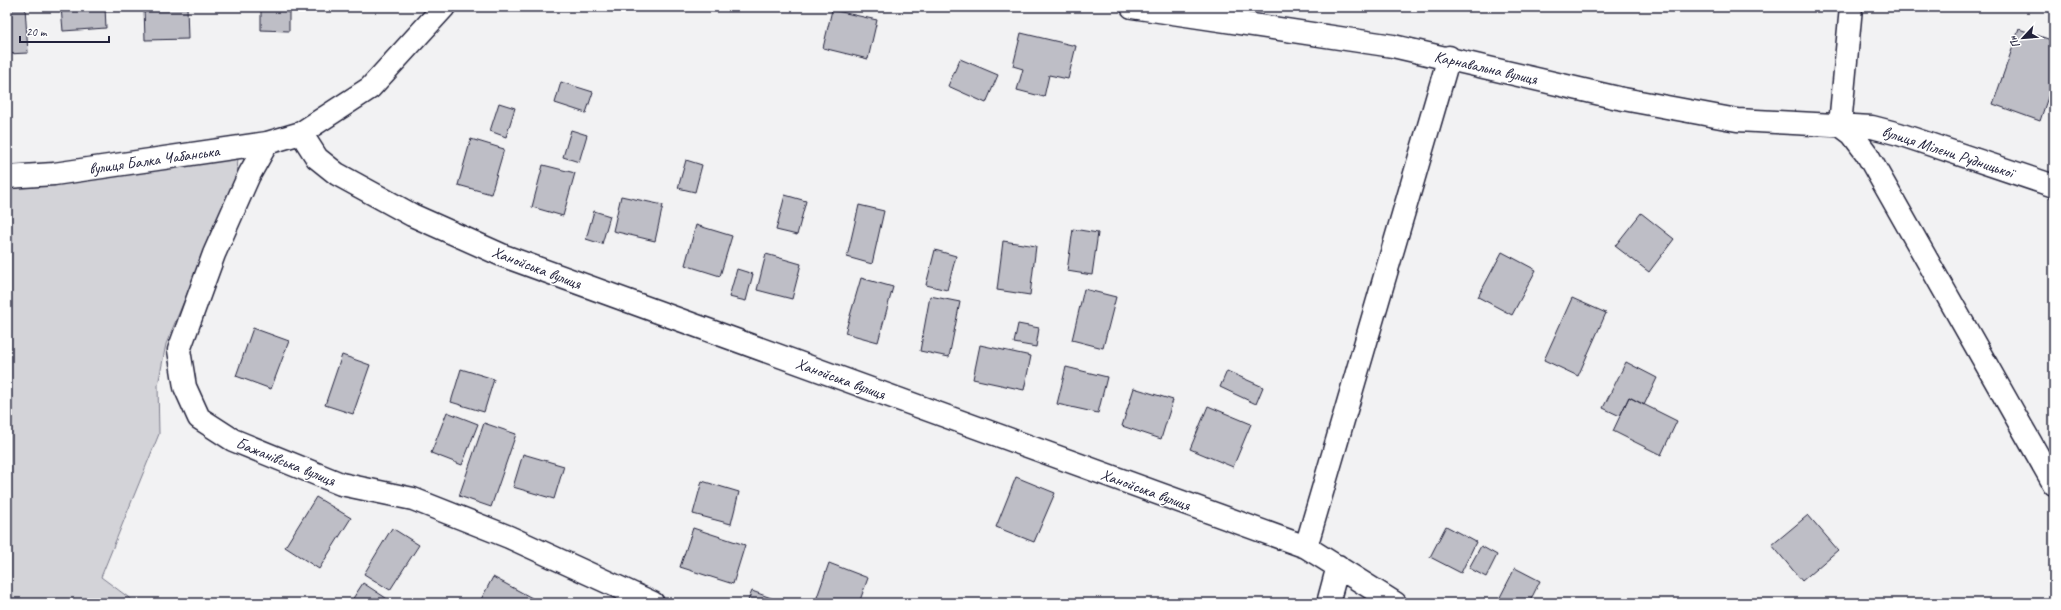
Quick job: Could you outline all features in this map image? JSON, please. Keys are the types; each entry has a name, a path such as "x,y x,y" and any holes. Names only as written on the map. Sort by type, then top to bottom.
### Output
{"street":[{"name":"вулиця Балка Чабанська","path":"7,177 54,174 267,142 301,133 370,88 444,7"},
{"name":"Карнавальна вулиця","path":"1132,7 1393,46 1449,57 1618,98 1737,120 1840,125"},
{"path":"1851,7 1840,125 1852,134 1867,154 2054,484"},
{"path":"1306,546 1449,57"},
{"name":"вулиця Мілени Рудницької","path":"1840,125 1872,126 2054,186"},
{"name":"Ханойська вулиця","path":"301,133 318,158 337,174 412,215 504,256 1306,546 1395,603"},
{"name":"Бажанівська вулиця","path":"267,142 249,175 214,254 179,350 185,387 198,418 233,440 341,484 413,499 509,537 652,603"},
{"path":"1328,603 1338,566"}],"shaded area":[{"path":"238,156 237,175 166,344 158,385 159,434 101,577 136,603 7,603 7,187"}],"building":[{"path":"25,7 28,53 7,54 7,9"},
{"path":"61,7 105,7 106,28 63,31"},
{"path":"144,7 187,7 188,39 145,40"},
{"path":"261,7 289,7 289,31 261,30"},
{"path":"832,10 877,20 868,59 823,48"},
{"path":"2019,29 2054,41 2054,79 2040,121 1993,104"},
{"path":"1021,33 1076,46 1068,79 1049,75 1044,97 1017,90 1023,69 1013,66"},
{"path":"960,59 998,75 986,103 948,86"},
{"path":"561,82 593,92 586,113 555,103"},
{"path":"499,103 515,108 506,137 490,131"},
{"path":"571,130 587,135 579,162 563,157"},
{"path":"471,139 504,149 491,194 458,185"},
{"path":"686,160 702,165 695,192 678,188"},
{"path":"543,165 575,173 563,216 532,207"},
{"path":"785,195 806,201 797,235 776,230"},
{"path":"621,196 663,205 655,241 613,231"},
{"path":"859,205 884,211 872,264 847,257"},
{"path":"594,211 610,216 602,244 586,239"},
{"path":"1641,213 1674,239 1649,272 1615,246"},
{"path":"696,225 732,236 720,276 685,265"},
{"path":"1073,229 1098,233 1092,275 1067,271"},
{"path":"1003,241 1036,246 1030,295 997,290"},
{"path":"935,250 956,256 947,290 926,285"},
{"path":"1502,252 1536,270 1512,315 1478,297"},
{"path":"766,254 801,264 792,299 757,290"},
{"path":"737,269 753,274 746,301 729,297"},
{"path":"861,278 893,287 878,342 845,333"},
{"path":"1084,289 1116,297 1103,348 1072,340"},
{"path":"930,296 960,302 949,357 920,351"},
{"path":"1572,298 1606,313 1578,376 1544,360"},
{"path":"1018,324 1039,328 1036,347 1014,343"},
{"path":"253,328 289,341 271,389 236,376"},
{"path":"980,345 1031,356 1024,390 973,379"},
{"path":"342,355 370,365 353,414 325,405"},
{"path":"1626,362 1657,378 1644,405 1629,397 1620,416 1603,408"},
{"path":"1066,367 1107,377 1098,413 1057,404"},
{"path":"461,369 494,379 484,412 451,402"},
{"path":"1227,371 1263,387 1256,404 1220,387"},
{"path":"1134,388 1173,400 1161,439 1122,426"},
{"path":"1629,397 1677,421 1661,455 1613,431"},
{"path":"1208,406 1251,424 1233,467 1190,449"},
{"path":"447,412 478,424 462,465 431,453"},
{"path":"484,423 516,434 491,507 459,496"},
{"path":"523,454 564,466 554,499 513,487"},
{"path":"1016,477 1055,493 1034,542 996,527"},
{"path":"702,481 739,492 731,524 693,514"},
{"path":"316,497 351,518 319,569 285,547"},
{"path":"1808,515 1838,550 1802,581 1772,545"},
{"path":"1446,526 1476,542 1461,573 1430,557"},
{"path":"392,528 419,545 390,590 364,574"},
{"path":"693,528 745,545 733,584 680,567"},
{"path":"1481,546 1497,555 1486,577 1469,568"},
{"path":"829,563 868,578 859,603 815,603"},
{"path":"1515,568 1540,581 1529,603 1497,603"},
{"path":"493,577 532,598 529,603 479,603"},
{"path":"363,583 389,600 386,603 350,603"},
{"path":"752,591 782,602 782,603 747,603"}]}
